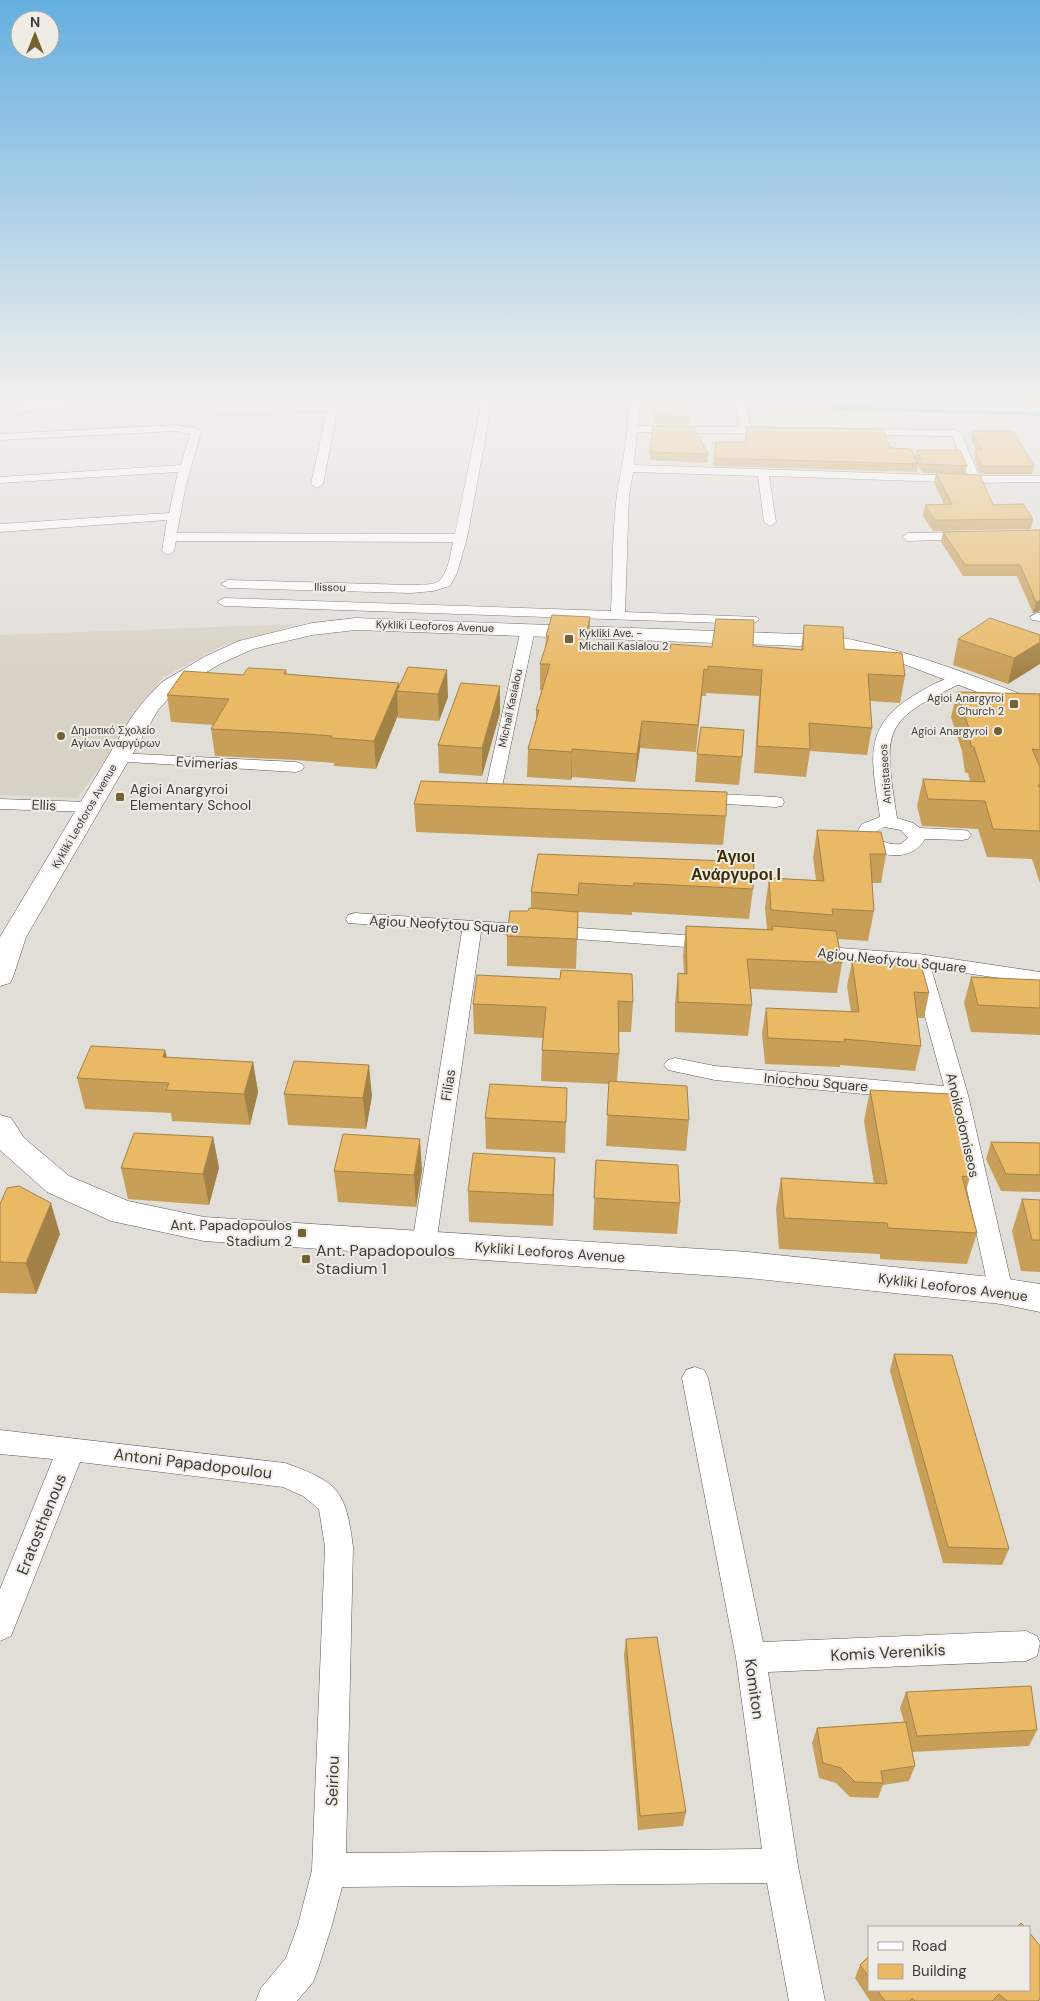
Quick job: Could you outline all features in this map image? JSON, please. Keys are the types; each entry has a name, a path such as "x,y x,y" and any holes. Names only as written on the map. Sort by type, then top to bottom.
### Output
{"street":[{"path":"168,551 173,516 180,489"},
{"path":"170,537 461,538 470,489"},
{"path":"618,614 623,489"},
{"path":"765,489 770,522"},
{"path":"0,528 173,516"},
{"path":"908,537 983,536"},
{"name":"Ilissou","path":"228,584 432,588 445,583 450,575 461,538"},
{"path":"280,603 288,586"},
{"path":"224,602 280,603 360,615 618,614 752,620"},
{"name":"Kykliki Leoforos Avenue","path":"0,978 7,937 150,706 169,686 196,669 246,645 360,615 528,629 834,642 892,653 1040,710"},
{"name":"Michaïl Kasialou","path":"494,788 528,629"},
{"name":"Antistaseos","path":"889,822 881,750 886,730 892,719 905,709 961,678"},
{"name":"Evimerias","path":"118,758 296,767"},
{"path":"476,786 514,788"},
{"path":"682,797 776,802"},
{"name":"Ellis","path":"0,804 89,806"},
{"path":"916,833 916,843 904,849 886,848 871,842 866,832 868,828 881,822 889,822 905,826 916,833 962,835"},
{"name":"Agiou Neofytou Square","path":"355,919 733,945"},
{"name":"Filias","path":"424,1244 472,926"},
{"name":"Agiou Neofytou Square","path":"792,950 919,960 1040,978"},
{"name":"Anoikodomiseos","path":"919,960 958,1095 1001,1291"},
{"name":"Iniochou Square","path":"675,1065 715,1073 958,1095"},
{"name":"Kykliki Leoforos Avenue","path":"0,1126 13,1146 58,1184 122,1212 204,1229 748,1265 1001,1291 1040,1298"},
{"name":"Komiton","path":"695,1378 751,1658 781,1866 807,2001"},
{"name":"Antoni Papadopoulou","path":"0,1442 285,1474 317,1487 331,1501 335,1515 339,1547"},
{"name":"Eratosthenous","path":"0,1626 71,1449"},
{"name":"Seiriou","path":"274,2001 300,1969 315,1925 329,1870 339,1547"},
{"name":"Komis Verenikis","path":"751,1658 1026,1646"},
{"path":"329,1870 781,1866"}],"shaded area":[{"name":"Δημοτικό Σχολείο Αγίων Αναργύρων","path":"300,624 222,646 163,677 78,798 0,795 0,635"}],"building":[{"path":"944,489 986,489 993,505 1023,504 1033,519 935,520 925,505 952,504"},
{"path":"1040,530 1040,600 1036,602 1020,565 965,565 943,532"},
{"path":"552,615 590,617 584,643 670,649 671,644 712,647 716,619 754,620 753,646 803,650 804,625 843,627 844,649 902,653 905,676 868,674 872,728 809,723 810,749 757,746 762,670 708,666 708,670 704,669 698,725 642,721 637,754 572,749 572,752 528,749 539,710 536,710 550,664 540,664 549,636 546,636"},
{"path":"990,618 1040,635 1040,642 1014,658 958,639"},
{"path":"408,667 447,670 438,694 397,691"},
{"path":"248,668 286,670 284,674 399,683 374,741 293,733 211,729 229,699 167,695 184,671 243,675"},
{"path":"461,683 500,686 482,748 438,745"},
{"path":"957,692 1040,694 1040,750 1032,749 1040,767 1040,785 1038,785 1040,788 1040,831 993,829 985,801 928,799 923,779 985,782 974,747 971,746 968,725"},
{"path":"701,727 744,730 742,757 697,754"},
{"path":"421,781 727,792 726,816 414,804"},
{"path":"817,830 881,832 886,854 870,854 874,911 832,909 833,915 771,910 769,878 824,881"},
{"path":"538,854 754,862 753,889 634,883 633,886 579,883 578,895 531,892"},
{"path":"529,908 578,912 577,939 507,936 510,911 528,911"},
{"path":"686,926 773,930 772,926 836,931 842,963 747,959 752,1005 678,1002 678,973 687,974"},
{"path":"852,961 921,965 929,993 914,992 921,1046 844,1039 845,1042 768,1038 766,1008 859,1012"},
{"path":"561,970 632,974 633,1002 618,1001 619,1054 542,1050 546,1007 473,1004 477,975 560,979"},
{"path":"971,977 1040,980 1040,1008 978,1005"},
{"path":"91,1046 165,1050 163,1057 253,1062 244,1094 166,1090 169,1083 77,1078"},
{"path":"294,1061 369,1065 363,1098 284,1094"},
{"path":"609,1081 687,1086 689,1120 607,1115"},
{"path":"490,1084 567,1088 566,1122 485,1118"},
{"path":"870,1090 950,1094 970,1177 962,1176 977,1233 888,1228 887,1223 784,1218 781,1178 887,1184"},
{"path":"134,1133 213,1137 203,1174 121,1168"},
{"path":"343,1134 420,1139 414,1175 334,1171"},
{"path":"991,1142 1040,1143 1040,1175 1006,1174"},
{"path":"473,1153 555,1158 553,1195 468,1191"},
{"path":"596,1160 678,1165 680,1203 594,1198"},
{"path":"19,1186 51,1203 26,1263 0,1262 0,1204 7,1188"},
{"path":"1022,1199 1040,1200 1040,1240 1032,1240"},
{"path":"894,1354 952,1355 1009,1549 948,1547"},
{"path":"657,1637 686,1812 640,1816 626,1639"},
{"path":"1031,1686 1037,1730 917,1736 906,1692"},
{"path":"906,1722 915,1766 881,1771 883,1783 855,1782 841,1768 823,1763 817,1728"},
{"path":"1030,1933 1040,1946 1040,1999 1038,2001 1007,2001 999,1994 992,2001 915,2001 912,1998 910,2001 885,2001 878,1991 1030,1991"},
{"path":"868,1957 868,1976 860,1965"}],"place":[{"name":"Kykliki Ave. - Michail Kasialou 2","path":"569,639"},
{"name":"Agioi Anargyroi Church 2","path":"1014,704"},
{"name":"Agioi Anargyroi","path":"998,731"},
{"name":"Δημοτικό Σχολείο Αγίων Αναργύρων","path":"61,736"},
{"name":"Agioi Anargyroi Elementary School","path":"120,797"},
{"name":"Ant. Papadopoulos Stadium 2","path":"302,1233"},
{"name":"Ant. Papadopoulos Stadium 1","path":"306,1259"}],"district":[{"name":"Άγιοι Ανάργυροι Ι","path":"736,865"}]}
